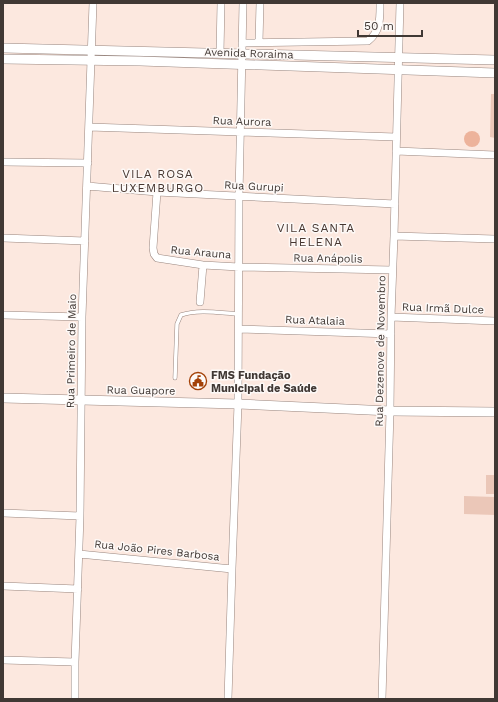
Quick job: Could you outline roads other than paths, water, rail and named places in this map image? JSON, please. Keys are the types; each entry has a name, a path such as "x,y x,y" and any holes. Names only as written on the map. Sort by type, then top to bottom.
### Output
{"street":[{"name":"Rua Primeiro de Maio","path":"75,699 75,662 80,554 82,317 93,3"},
{"path":"220,53 221,3"},
{"path":"228,699 238,404 239,196 243,3"},
{"path":"259,42 260,3"},
{"path":"242,43 368,40 378,29 380,3"},
{"name":"Rua Dezenove de Novembro","path":"382,699 400,3"},
{"name":"Avenida Roraima","path":"3,48 495,60"},
{"path":"139,51 140,61"},
{"name":"Avenida Roraima","path":"3,59 140,61 398,71 495,73"},
{"name":"Rua Aurora","path":"88,127 396,137"},
{"path":"396,151 495,155"},
{"path":"3,162 88,163"},
{"name":"Rua Gurupi","path":"87,186 157,192 395,204"},
{"name":"Rua Arauna","path":"157,192 152,248 154,254 158,258 163,260 203,265 239,267"},
{"path":"394,236 495,239"},
{"path":"3,238 85,241"},
{"path":"200,302 203,265"},
{"name":"Rua Anápolis","path":"239,267 392,270"},
{"path":"3,315 82,317"},
{"name":"Rua Irmã Dulce","path":"391,317 495,321"},
{"name":"Rua Atalaia","path":"239,329 391,334"},
{"name":"Rua Guapore","path":"3,398 238,404 390,411 495,412"},
{"path":"3,513 80,516"},
{"name":"Rua João Pires Barbosa","path":"80,554 232,569"},
{"path":"3,586 78,589"},
{"path":"3,660 75,662"}],"lane":[{"path":"175,378 176,324 181,315 199,312 238,314"}],"place":[{"name":"FMS Fundação Municipal de Saúde","path":"198,381"}],"district":[{"name":"VILA ROSA LUXEMBURGO","path":"158,181"},
{"name":"VILA SANTA HELENA","path":"316,235"}]}
